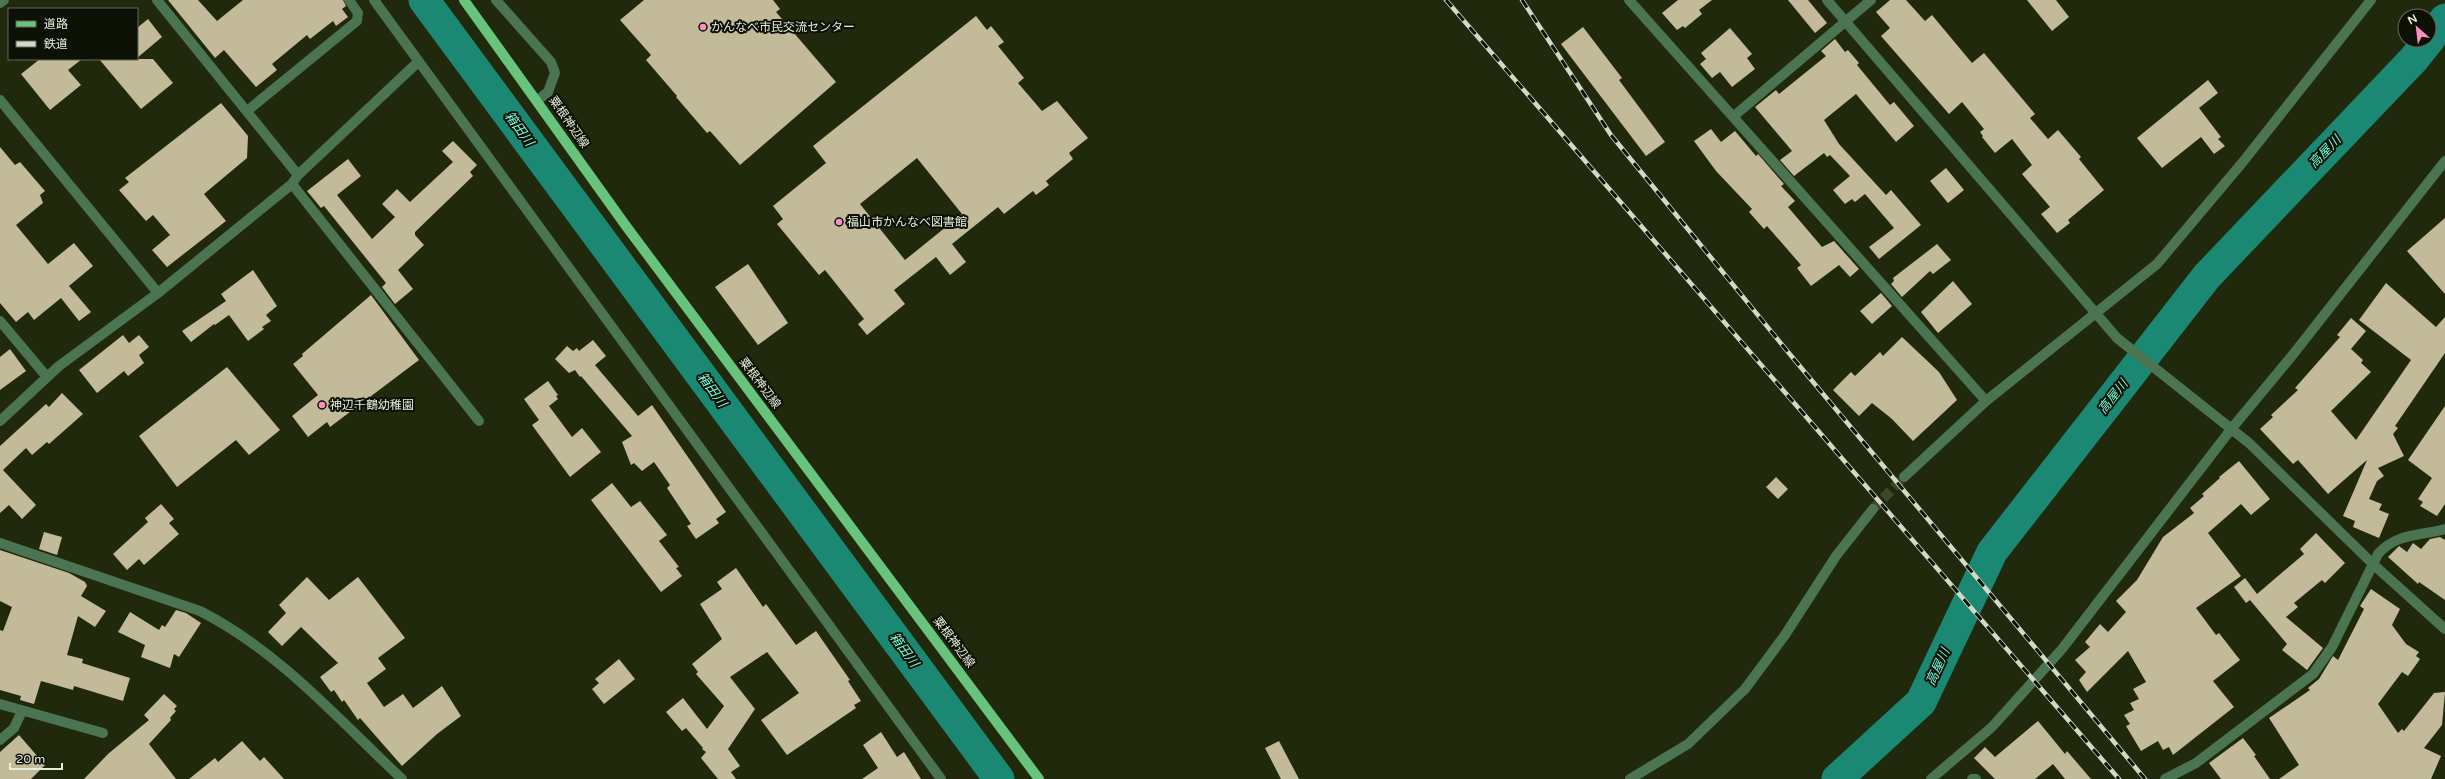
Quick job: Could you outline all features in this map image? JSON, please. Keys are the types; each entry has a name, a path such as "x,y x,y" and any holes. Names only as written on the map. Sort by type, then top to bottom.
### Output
{"main road":[{"name":"粟根神辺線","path":"464,0 538,100 626,226 1039,779"}],"street":[{"path":"0,4 4,0"},
{"path":"157,0 298,175"},
{"path":"247,111 357,21 358,13 349,0"},
{"path":"374,0 941,779"},
{"path":"496,0 551,62 556,74 548,92 538,100"},
{"path":"1629,0 1734,116 1986,401"},
{"path":"1827,0 2117,338 2229,426 2374,565 2445,629"},
{"path":"1734,116 1871,0"},
{"path":"1904,477 1986,401 2096,315 2157,264 2242,163 2371,0"},
{"path":"0,421 47,377 158,293 292,184 298,175 418,62"},
{"path":"0,100 158,293"},
{"path":"1932,779 1992,727 2034,682 2135,557 2229,426 2296,351 2445,160"},
{"path":"292,184 479,421"},
{"path":"2,328 47,377"},
{"path":"1630,779 1688,744 1745,689 1785,635 1836,556 1873,509"},
{"path":"2165,779 2196,763 2313,674 2332,647 2374,565 2378,554 2392,542 2415,533 2445,529"},
{"path":"0,543 200,611 231,627 270,654 402,779"},
{"path":"0,704 103,733"},
{"path":"0,740 14,728 22,711"}],"building":[{"path":"168,0 198,0 217,21 243,0 343,0 346,6 342,9 348,17 336,26 333,21 310,39 307,35 272,64 277,70 256,87 224,50 215,58"},
{"path":"644,0 773,0 780,9 776,12 836,82 740,165 710,131 707,133 676,97 677,96 646,60 651,55 620,20"},
{"path":"1678,0 1712,0 1699,10 1702,14 1685,28 1683,26 1677,30 1662,13"},
{"path":"1788,0 1808,0 1827,23 1815,33"},
{"path":"1890,0 1906,0 1925,21 1932,15 1972,63 1984,53 2035,114 2030,118 2048,139 2058,130 2081,157 2079,159 2104,190 2068,220 2070,223 2057,233 2041,214 2050,207 2022,174 2032,165 2012,139 1995,153 1982,137 1983,136 1980,132 1984,129 1962,102 1949,114 1881,36 1890,28 1876,12"},
{"path":"2027,0 2056,0 2069,17 2052,31"},
{"path":"976,16 987,30 991,26 1004,42 998,46 1024,78 1018,83 1042,111 1057,101 1088,138 1069,153 1073,159 1046,181 1049,185 1036,195 1033,191 1004,214 998,207 952,244 966,262 950,275 936,257 894,290 905,304 867,335 858,324 864,319 825,270 819,275 777,224 783,219 773,206 826,163 813,146","holes":["917,158 962,214 905,260 860,204"]},
{"path":"148,19 162,37 138,57 138,27"},
{"path":"1583,27 1622,78 1619,80 1665,142 1646,156 1561,44"},
{"path":"1730,28 1752,54 1747,58 1755,69 1732,87 1720,72 1712,78 1700,64 1706,59 1701,53"},
{"path":"1835,39 1845,52 1848,50 1859,63 1857,65 1890,105 1894,102 1914,126 1896,142 1856,94 1824,120 1839,144 1886,195 1891,190 1921,225 1879,259 1869,247 1894,228 1865,194 1855,202 1852,199 1845,204 1833,190 1850,176 1830,155 1827,157 1824,153 1794,176 1780,160 1792,151 1755,107 1776,90 1779,94 1826,56 1821,51"},
{"path":"153,59 173,83 141,109 100,60"},
{"path":"39,60 81,60 68,70 81,85 50,110 21,74"},
{"path":"2208,80 2218,93 2199,108 2221,137 2218,139 2225,146 2214,154 2201,137 2162,168 2137,138"},
{"path":"221,103 248,136 247,158 204,194 226,221 167,267 152,250 170,235 153,215 146,221 119,190 129,182 125,178"},
{"path":"1711,129 1721,142 1735,131 1756,156 1758,154 1784,184 1781,186 1795,201 1788,207 1822,247 1834,241 1859,269 1850,277 1839,265 1811,286 1797,268 1801,265 1767,226 1764,229 1749,212 1752,209 1716,171 1694,141"},
{"path":"453,141 477,165 470,172 473,176 415,232 415,235 424,245 398,270 413,289 395,304 382,287 386,283 324,206 321,208 307,191 348,159 361,176 337,195 372,239 395,217 382,204 397,189 410,202 453,162 442,151"},
{"path":"0,147 15,165 20,162 45,191 40,195 43,203 16,225 48,264 74,243 93,266 69,286 91,312 79,321 61,298 34,320 28,312 16,322 0,303"},
{"path":"1946,168 1964,190 1948,203 1930,181"},
{"path":"2445,218 2445,294 2407,251"},
{"path":"1937,244 1951,260 1933,274 1930,271 1902,297 1891,284 1894,281 1893,278"},
{"path":"748,264 788,323 758,345 715,287"},
{"path":"253,270 277,306 266,315 271,321 262,327 264,329 248,341 229,315 215,325 214,324 191,342 182,331 226,301 221,294"},
{"path":"1953,281 1972,304 1938,333 1921,312"},
{"path":"2386,283 2436,327 2445,317 2445,353 2395,426 2398,428 2393,434 2404,456 2378,468 2384,476 2377,481 2369,499 2382,504 2379,510 2389,514 2379,538 2353,527 2355,521 2343,516 2367,460 2328,494 2298,460 2293,464 2260,429 2273,417 2271,415 2298,390 2295,388 2340,337 2337,335 2351,318 2366,331 2351,349 2363,360 2361,363 2371,372 2331,411 2356,440 2411,360 2359,320"},
{"path":"1881,293 1892,306 1872,324 1860,311"},
{"path":"371,295 419,360 330,427 327,422 308,437 292,416 318,395 293,364 303,356 302,354"},
{"path":"123,335 129,343 139,335 149,347 139,355 144,363 128,376 124,371 97,393 79,370"},
{"path":"1902,337 1939,372 1957,400 1913,441 1892,419 1872,403 1859,416 1833,390 1851,372 1855,376 1880,352 1883,356"},
{"path":"593,340 606,356 595,365 638,416 652,405 726,512 716,519 719,523 696,539 687,526 691,524 667,488 670,485 654,462 642,471 634,463 631,465 622,442 632,436 575,370 569,373 555,359 567,346 573,351 577,348 579,351"},
{"path":"10,349 26,371 0,390 0,357"},
{"path":"227,367 280,430 249,455 236,440 177,487 139,436"},
{"path":"548,381 558,395 556,396 558,399 549,406 572,437 582,428 601,452 570,477 532,425 539,420 524,399"},
{"path":"62,393 83,414 49,444 47,442 32,455 26,448 3,470 36,505 22,519 9,505 0,513 0,446 46,404 49,407"},
{"path":"2445,406 2445,504 2437,516 2420,506 2423,502 2418,499 2432,478 2408,460"},
{"path":"2239,461 2270,499 2251,515 2241,504 2208,533 2241,576 2196,608 2216,635 2219,633 2240,660 2213,681 2234,707 2173,755 2169,747 2163,750 2158,741 2141,751 2126,726 2130,724 2124,715 2134,710 2130,703 2139,699 2133,689 2146,682 2128,651 2087,692 2079,680 2086,672 2075,660 2090,647 2085,642 2100,624 2108,632 2126,612 2116,601 2137,580 2163,537 2194,513 2190,508 2204,496 2202,494 2220,478 2219,477"},
{"path":"1776,477 1788,489 1778,499 1766,487"},
{"path":"612,483 631,507 640,501 667,535 659,541 679,567 676,568 682,576 661,592 591,500"},
{"path":"161,504 174,519 169,523 179,534 144,565 139,559 127,570 113,554 148,522 145,518"},
{"path":"44,532 62,537 57,555 39,549"},
{"path":"2316,533 2345,563 2325,583 2322,580 2294,603 2298,607 2286,617 2323,648 2307,670 2282,650 2287,644 2250,600 2246,603 2234,587 2245,578 2257,594 2304,554 2300,549"},
{"path":"2440,537 2445,540 2445,600 2419,582 2418,584 2388,557 2399,546 2407,552 2413,543 2421,549 2430,539"},
{"path":"0,550 69,573 85,582 87,586 81,596 106,611 95,627 78,616 67,655 83,659 82,663 130,678 123,701 74,686 73,690 41,681 34,704 20,700 21,696 0,690 0,630 3,631 12,607 0,601"},
{"path":"736,568 763,607 766,604 796,645 816,631 850,680 848,681 861,701 854,705 856,708 787,755 761,720 799,693 767,652 730,677 755,709 728,749 740,766 731,772 736,779 718,779 701,758 706,752 702,749 703,748 686,728 682,731 666,712 683,698 707,729 724,706 696,674 698,672 692,664 722,639 700,604 722,589 717,582"},
{"path":"307,577 329,600 358,577 405,638 378,658 386,669 367,683 384,707 403,694 413,708 442,686 461,716 437,734 402,766 360,718 358,720 344,700 342,702 334,690 331,692 320,677 338,663 301,627 282,646 268,632 286,613 279,605"},
{"path":"2371,589 2400,609 2392,625 2406,644 2419,652 2416,656 2420,659 2408,676 2402,672 2378,704 2398,733 2402,729 2404,731 2434,693 2445,692 2442,725 2424,748 2441,756 2431,779 2279,779 2299,765 2269,718 2310,690 2308,688 2319,679 2333,656 2338,660 2364,609 2360,606"},
{"path":"176,610 186,613 201,623 179,657 174,654 170,668 141,657 145,645 118,632 130,612 159,630 162,625 165,627"},
{"path":"619,659 635,679 604,704 592,689 599,683 595,679"},
{"path":"164,694 177,706 174,709 176,711 170,718 171,720 149,744 176,779 84,779 108,754 149,720 144,715"},
{"path":"2038,721 2065,754 2067,751 2091,779 2065,779 2053,764 2035,779 1995,779 1974,758 1985,747 1995,757"},
{"path":"881,732 897,757 904,752 921,779 862,779 878,768 863,745"},
{"path":"19,735 45,765 31,779 0,779 0,752"},
{"path":"2243,738 2256,755 2254,756 2270,779 2221,779 2209,763"},
{"path":"242,741 260,761 264,757 284,779 189,779 215,758 218,762"},
{"path":"1279,741 1299,779 1281,779 1265,748"}],"waterway":[{"name":"箱田川","path":"424,0 999,779"},
{"name":"高屋川","path":"2437,30 2445,19"},
{"name":"高屋川","path":"1837,779 1921,702 1992,552 2207,276 2413,60 2423,48"}],"tunnel":[{"path":"1873,509 1904,477"}],"railway":[{"path":"1446,0 2119,779"},
{"path":"1522,0 1611,135 1788,352 2145,779"}],"place":[{"name":"かんなべ市民交流センター","path":"703,27"},
{"name":"福山市かんなべ図書館","path":"839,222"},
{"name":"神辺千鶴幼稚園","path":"322,405"}]}
